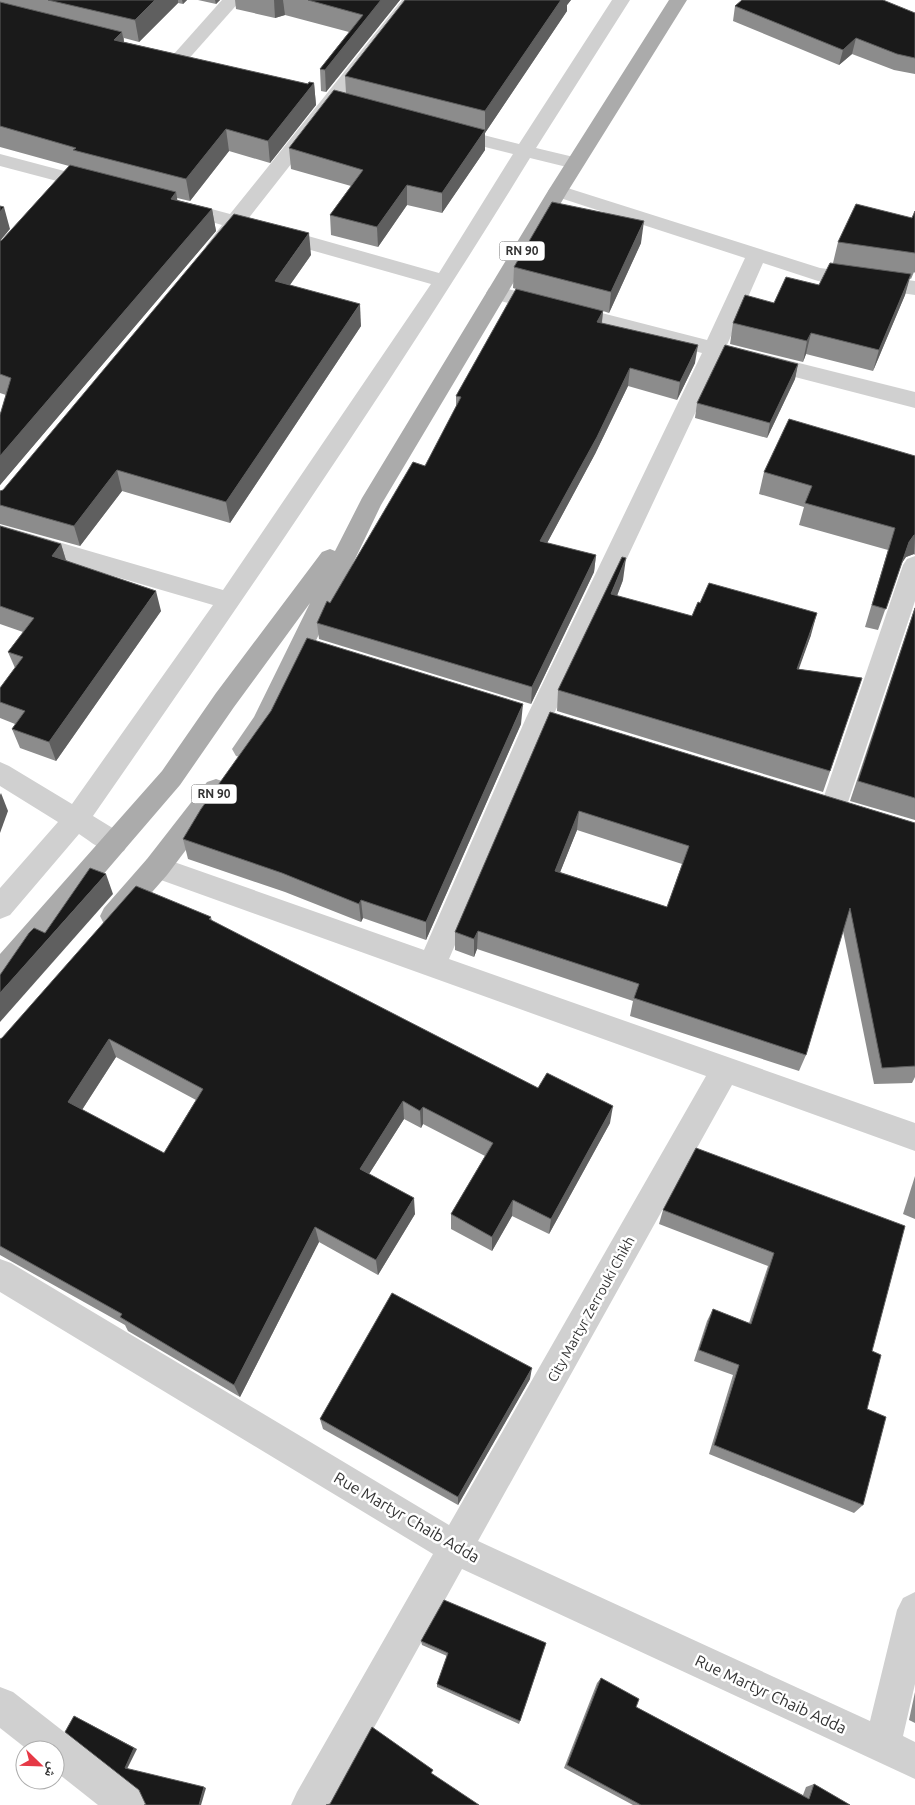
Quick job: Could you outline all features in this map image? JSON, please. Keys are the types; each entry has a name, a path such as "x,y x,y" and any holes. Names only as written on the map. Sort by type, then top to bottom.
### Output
{"main road":[{"name":"RN 90","path":"0,974 171,778 225,700 370,504 558,191 678,0"},
{"name":"RN 90","path":"98,934 157,867 202,811 264,723 311,648 370,504"}],"street":[{"path":"179,60 232,0"},
{"path":"205,260 411,0"},
{"path":"0,907 76,819 230,601 444,281 524,151 621,0"},
{"path":"160,55 198,65"},
{"path":"427,127 576,163"},
{"path":"0,160 63,185 116,190"},
{"path":"558,191 818,274 915,288"},
{"path":"162,202 237,221 444,281"},
{"path":"432,965 539,718 757,254"},
{"path":"496,293 915,400"},
{"path":"0,534 230,601"},
{"path":"833,808 915,565"},
{"path":"0,772 115,843"},
{"path":"157,867 915,1137"},
{"name":"City Martyr Zerrouki Chikh","path":"310,1805 457,1549 726,1070"},
{"name":"Rue Martyr Chaib Adda","path":"0,1274 457,1549 915,1761"},
{"path":"882,1746 915,1610"},
{"path":"0,1705 128,1805"}],"building":[{"path":"48,0 155,0 135,20"},
{"path":"308,0 381,0 325,70 320,69 363,15"},
{"path":"405,0 561,0 485,111 345,76"},
{"path":"742,0 883,0 915,13 915,58 897,54 856,38 843,50 735,6"},
{"path":"0,2 122,32 114,40 308,84 309,82 314,83 268,141 226,129 186,179 73,150 76,148 0,126"},
{"path":"334,90 485,130 442,193 407,185 377,227 330,215 363,170 289,148"},
{"path":"70,165 176,192 171,199 212,209 0,456 0,415 11,378 0,374 0,241"},
{"path":"552,202 644,221 611,292 514,267"},
{"path":"856,204 912,218 915,211 915,253 838,242"},
{"path":"234,214 309,233 275,281 360,304 226,502 117,470 74,526 0,505 0,491 3,490"},
{"path":"830,263 911,274 879,350 811,333 807,341 733,323 745,295 774,303 786,277 819,285"},
{"path":"516,289 603,311 597,322 698,345 680,382 630,368 597,437 540,541 596,555 532,687 317,623 327,601 330,603 413,462 425,466 461,397 456,396"},
{"path":"725,345 798,364 770,423 697,403"},
{"path":"789,419 915,456 915,535 909,542 886,609 872,605 895,528 805,503 812,486 764,472"},
{"path":"0,526 61,544 52,556 156,591 49,742 12,729 25,711 0,702 0,688 23,657 8,652 34,618 0,606"},
{"path":"622,557 626,558 611,594 692,616 709,583 817,613 797,669 862,678 830,771 558,690"},
{"path":"915,608 915,798 858,781"},
{"path":"307,638 523,704 426,922 361,900 359,904 282,873 183,839 201,809 271,711"},
{"path":"550,712 915,823 915,1066 882,1068 850,908 806,1055 634,998 639,984 478,931 474,939 455,932","holes":["579,811 689,846 667,907 555,871"]},
{"path":"90,868 106,874 0,993 0,975 29,933 34,928 45,933"},
{"path":"136,886 211,917 209,919 538,1088 547,1073 613,1106 551,1219 513,1200 492,1237 451,1214 493,1143 423,1107 420,1111 403,1101 360,1169 414,1198 376,1260 315,1227 234,1385 120,1317 122,1314 0,1246 0,1039","holes":["109,1039 203,1089 164,1153 68,1102"]},
{"path":"696,1148 905,1226 872,1351 881,1355 867,1409 886,1417 863,1505 714,1445 739,1365 699,1350 713,1309 751,1324 774,1253 663,1210"},
{"path":"392,1293 532,1368 458,1497 320,1419"},
{"path":"444,1600 546,1643 520,1721 437,1684 448,1653 421,1641"},
{"path":"601,1678 639,1699 636,1707 809,1799 814,1784 850,1805 641,1805 567,1765"},
{"path":"74,1716 134,1748 125,1768 204,1787 199,1805 146,1805 139,1790 65,1732"},
{"path":"372,1727 433,1770 431,1773 479,1805 326,1805 330,1804"}]}
